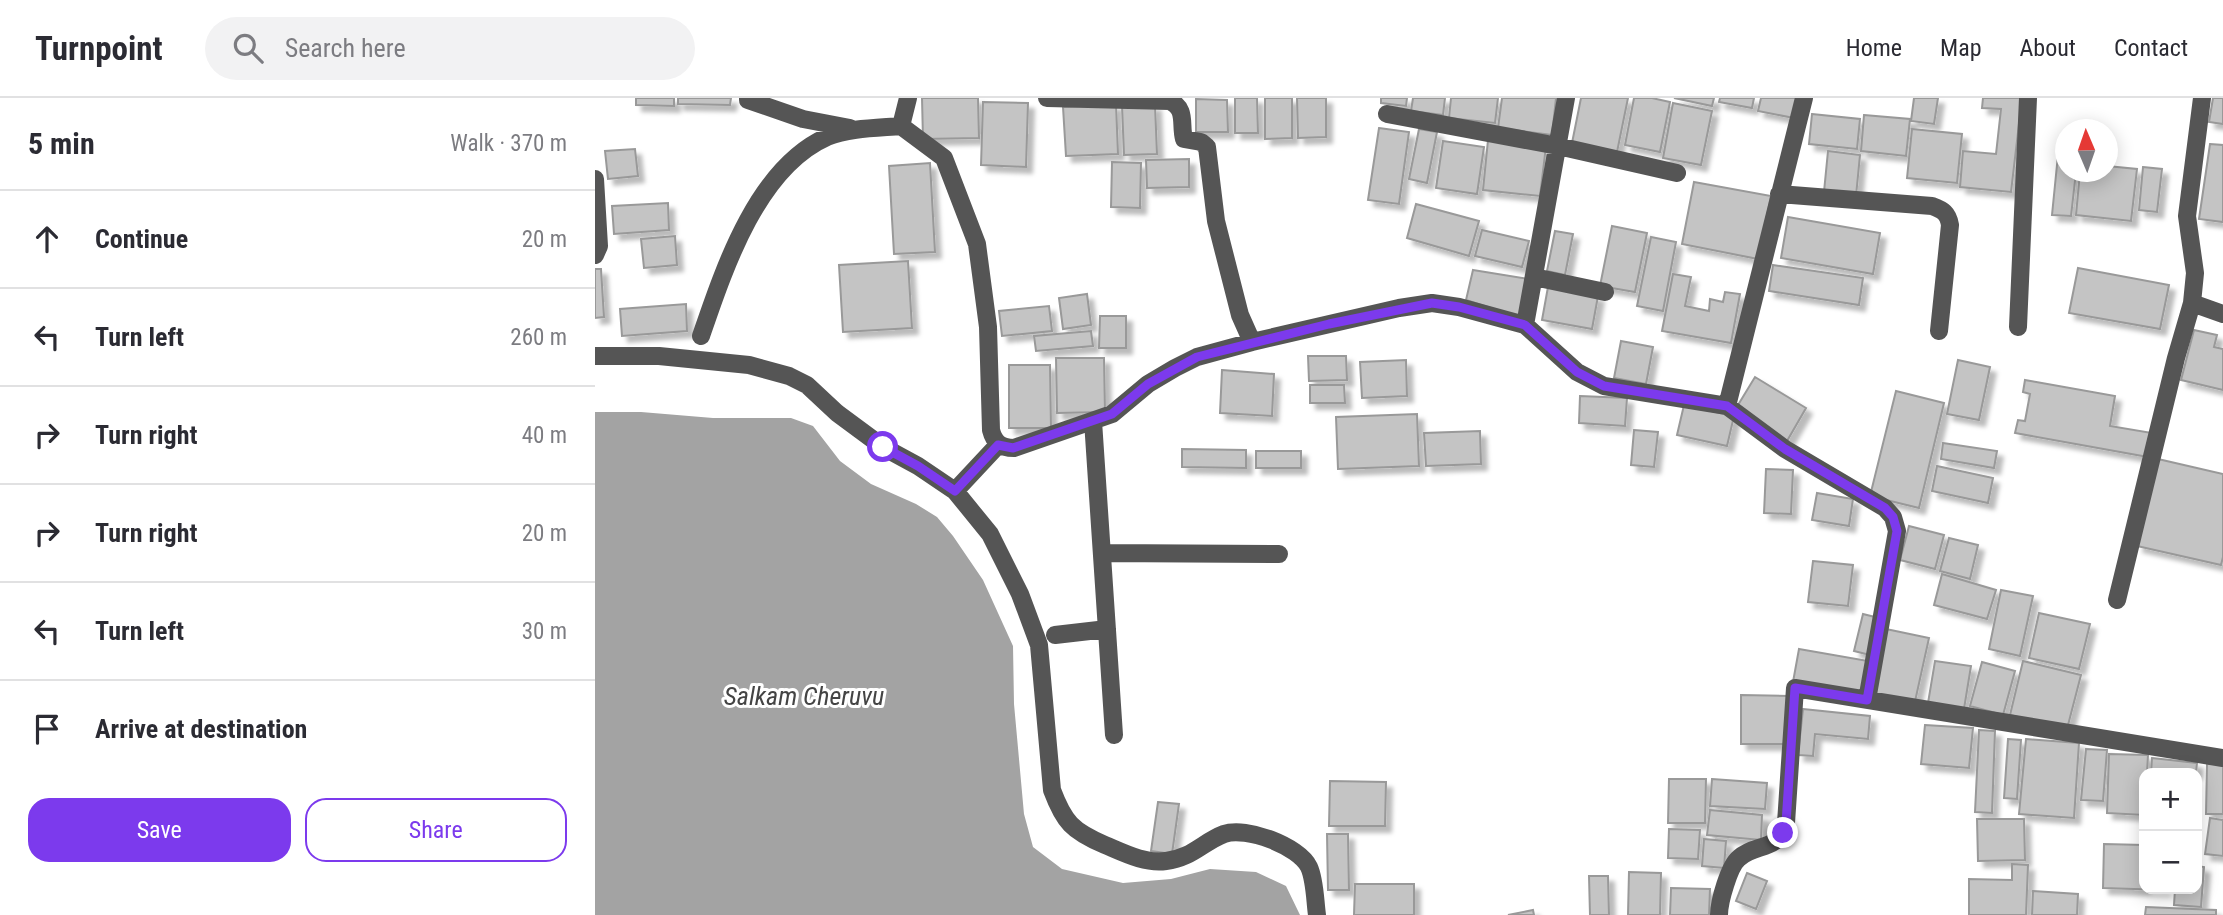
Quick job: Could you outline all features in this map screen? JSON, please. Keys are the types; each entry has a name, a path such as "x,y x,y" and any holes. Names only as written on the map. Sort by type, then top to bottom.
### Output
{"street":[{"path":"748,98 803,120 859,130"},
{"path":"901,126 908,98"},
{"path":"1047,98 1170,101 1177,104 1183,116 1184,139 1201,142 1207,147 1216,221 1240,315 1252,342"},
{"path":"1525,325 1566,98"},
{"path":"1727,406 1804,98"},
{"path":"2018,327 2028,98"},
{"path":"2117,600 2192,303 2195,273 2187,216 2202,98"},
{"path":"1387,114 1558,146 1677,173"},
{"path":"701,336 725,265 762,198 780,172 804,149 830,136 901,126 944,158 977,244 988,327 991,430 998,445 1013,448 1112,414 1148,384 1197,357 1252,342 1432,303 1459,307 1525,325 1577,372 1604,386 1727,406 1785,449 1885,508 1893,517 1897,531 1867,700"},
{"path":"595,178 599,246 595,255"},
{"path":"1779,194 1932,206 1942,210 1951,225 1939,331"},
{"path":"1534,277 1605,292"},
{"path":"2192,303 2223,314"},
{"path":"595,356 659,356 723,362 749,365 789,376 807,385 837,413 883,447 955,491 990,534 1020,594 1039,645 1052,790 1059,810 1071,827 1102,844 1143,861 1166,861 1193,853 1225,833 1254,834 1294,849 1309,867 1317,915"},
{"path":"1093,421 1114,735"},
{"path":"955,491 998,445"},
{"path":"1102,553 1279,554"},
{"path":"1055,635 1107,629"},
{"path":"1719,915 1719,906 1737,858 1774,843 1783,833 1786,823 1795,688 2223,758"}],"water":[{"name":"Salkam Cheruvu","path":"595,412 641,412 713,418 791,418 813,426 840,461 871,484 916,504 937,517 983,580 1013,646 1014,704 1024,814 1033,847 1062,869 1123,883 1171,879 1210,869 1256,872 1286,886 1300,915 595,915"}],"building":[{"path":"636,98 674,98 674,106 636,105"},
{"path":"678,98 731,98 730,105 678,104"},
{"path":"922,98 978,98 979,138 923,139"},
{"path":"1235,98 1257,98 1258,133 1235,133"},
{"path":"1265,98 1292,98 1292,138 1265,139"},
{"path":"1297,98 1326,98 1326,137 1298,138"},
{"path":"1381,98 1407,98 1406,106 1381,103"},
{"path":"1413,98 1445,98 1443,115 1411,111"},
{"path":"1451,98 1498,98 1495,123 1449,118"},
{"path":"1502,98 1556,98 1552,135 1498,128"},
{"path":"1581,98 1628,98 1617,152 1572,143"},
{"path":"1634,98 1670,102 1660,152 1625,145"},
{"path":"1674,98 1714,98 1712,106"},
{"path":"1720,98 1754,98 1752,108 1719,102"},
{"path":"1761,98 1798,98 1794,118 1758,111"},
{"path":"1914,98 1938,98 1934,124 1911,121"},
{"path":"1983,98 2022,98 2011,192 1960,187 1963,151 1996,154 2001,109 1982,108"},
{"path":"2213,98 2223,98 2223,124 2209,122"},
{"path":"1196,99 1227,100 1228,132 1196,132"},
{"path":"983,102 1028,103 1026,167 981,165"},
{"path":"1673,103 1712,111 1701,165 1663,158"},
{"path":"1116,104 1118,154 1066,156 1063,107"},
{"path":"1155,105 1157,154 1124,155 1122,106"},
{"path":"1812,114 1860,119 1857,149 1809,144"},
{"path":"1864,115 1910,119 1906,156 1861,151"},
{"path":"1379,128 1409,132 1399,204 1368,200"},
{"path":"1419,129 1437,132 1427,183 1409,179"},
{"path":"1912,129 1962,134 1957,183 1907,178"},
{"path":"1488,140 1546,146 1540,196 1483,190"},
{"path":"1443,141 1484,147 1477,194 1436,188"},
{"path":"2210,144 2223,145 2223,222 2199,219"},
{"path":"635,149 638,176 608,179 605,151"},
{"path":"1828,151 1860,155 1856,196 1824,192"},
{"path":"1189,159 1189,187 1147,188 1146,160"},
{"path":"1112,162 1141,163 1140,208 1111,207"},
{"path":"930,163 935,252 894,254 889,166"},
{"path":"2118,167 2137,169 2131,221 2076,215 2079,182 2118,182"},
{"path":"2143,167 2162,169 2157,212 2139,210"},
{"path":"1694,182 1771,196 1758,259 1682,244"},
{"path":"2055,182 2075,182 2071,216 2052,215"},
{"path":"668,203 669,230 614,234 612,206"},
{"path":"1416,204 1479,221 1469,256 1407,238"},
{"path":"1788,217 1880,233 1873,274 1781,258"},
{"path":"1612,226 1647,233 1635,292 1600,286"},
{"path":"1482,230 1529,241 1522,267 1475,256"},
{"path":"1555,231 1573,234 1565,275 1547,271"},
{"path":"675,236 677,265 644,268 641,239"},
{"path":"1651,237 1676,242 1663,311 1637,306"},
{"path":"908,261 912,328 843,332 839,265"},
{"path":"1773,265 1863,278 1859,305 1769,291"},
{"path":"2078,268 2169,285 2160,329 2069,313"},
{"path":"595,269 601,269 604,317 595,318"},
{"path":"1473,270 1528,279 1522,318 1466,300"},
{"path":"1673,274 1691,277 1685,306 1709,311 1710,299 1723,302 1725,292 1740,294 1731,343 1662,331"},
{"path":"1548,287 1598,296 1592,329 1542,320"},
{"path":"1087,294 1091,325 1063,329 1059,298"},
{"path":"686,304 687,331 622,336 620,309"},
{"path":"1049,306 1052,331 1002,336 999,311"},
{"path":"1100,316 1126,316 1126,348 1099,348"},
{"path":"2194,330 2217,335 2214,347 2223,349 2223,390 2181,380"},
{"path":"1091,331 1093,346 1036,351 1034,336"},
{"path":"1621,341 1653,347 1646,384 1614,378"},
{"path":"1308,356 1346,356 1347,380 1309,381"},
{"path":"1056,358 1104,358 1105,412 1057,413"},
{"path":"1406,360 1407,396 1362,398 1360,362"},
{"path":"1958,360 1990,367 1979,420 1947,414"},
{"path":"1009,365 1050,365 1051,428 1009,428"},
{"path":"1222,370 1274,374 1272,416 1220,413"},
{"path":"1755,377 1806,408 1787,441 1735,410"},
{"path":"2025,380 2115,396 2110,426 2152,433 2148,457 2015,433 2018,420 2025,421 2030,394 2023,392"},
{"path":"1310,385 1344,385 1345,403 1310,403"},
{"path":"1896,391 1944,403 1919,508 1870,496"},
{"path":"1580,396 1627,398 1625,426 1579,423"},
{"path":"1684,405 1734,416 1727,446 1677,435"},
{"path":"1417,414 1419,466 1338,469 1336,417"},
{"path":"1634,430 1658,432 1654,467 1631,465"},
{"path":"1480,431 1481,464 1426,466 1424,433"},
{"path":"1943,443 1997,451 1994,468 1941,459"},
{"path":"1182,449 1246,450 1246,468 1182,467"},
{"path":"1256,451 1301,451 1301,468 1256,468"},
{"path":"2158,459 2223,474 2221,565 2137,546"},
{"path":"1937,466 1993,478 1988,503 1932,491"},
{"path":"1766,469 1793,470 1791,514 1764,513"},
{"path":"1817,493 1853,499 1849,526 1812,520"},
{"path":"1909,526 1944,535 1935,569 1900,560"},
{"path":"1949,538 1978,545 1970,579 1940,571"},
{"path":"1813,561 1853,565 1848,606 1808,602"},
{"path":"1942,574 1996,590 1987,619 1934,605"},
{"path":"2001,590 2033,596 2020,656 1989,649"},
{"path":"2039,613 2090,624 2079,669 2029,658"},
{"path":"1863,614 1879,618 1870,655 1854,651"},
{"path":"1886,629 1929,638 1914,706 1871,697"},
{"path":"1799,649 1868,661 1862,694 1793,682"},
{"path":"1935,661 1971,666 1963,715 1927,709"},
{"path":"2023,661 2081,675 2067,729 2010,715"},
{"path":"1982,662 2015,671 2003,715 1970,706"},
{"path":"1741,695 1789,696 1788,744 1741,744"},
{"path":"1803,709 1870,716 1868,739 1815,734 1813,756 1798,755"},
{"path":"1925,725 1973,728 1969,768 1921,764"},
{"path":"1979,730 1995,731 1992,813 1975,812"},
{"path":"2008,739 2021,740 2017,799 2004,798"},
{"path":"2026,739 2079,743 2074,818 2019,814"},
{"path":"2086,749 2107,750 2103,801 2081,800"},
{"path":"2109,754 2148,755 2147,768 2139,768 2139,815 2107,813"},
{"path":"2152,758 2197,763 2196,768 2151,768"},
{"path":"2207,764 2223,764 2223,814 2206,814"},
{"path":"1669,779 1706,779 1705,823 1668,823"},
{"path":"1712,779 1767,783 1765,809 1710,806"},
{"path":"1330,781 1386,782 1385,826 1329,826"},
{"path":"1158,802 1179,804 1172,854 1151,851"},
{"path":"1710,810 1762,815 1761,840 1707,835"},
{"path":"2210,818 2223,820 2223,856 2205,854"},
{"path":"1977,819 2024,819 2025,860 1978,861"},
{"path":"1669,829 1700,830 1698,859 1668,858"},
{"path":"1327,834 1348,834 1349,890 1328,890"},
{"path":"1704,839 1726,841 1724,868 1702,866"},
{"path":"2104,844 2139,845 2139,889 2103,888"},
{"path":"2012,864 2028,865 2026,915 1969,915 1969,879 2012,880"},
{"path":"1629,872 1661,873 1660,915 1628,915"},
{"path":"1747,873 1767,881 1756,909 1736,901"},
{"path":"1589,876 1608,876 1609,915 1590,915"},
{"path":"1355,884 1414,884 1414,915 1354,915"},
{"path":"1671,888 1710,889 1709,915 1670,915"},
{"path":"2033,891 2078,894 2077,915 2032,915"},
{"path":"2175,894 2202,894 2201,907 2174,905"},
{"path":"2146,907 2216,910 2216,915 2145,915"},
{"path":"1533,910 1534,915 1508,915"}],"route":[{"path":"883,447 955,491 998,445 1013,448 1112,414 1148,384 1197,357 1329,324 1432,303 1459,307 1525,325 1577,372 1604,386 1727,406 1785,449 1885,508 1893,517 1897,531 1867,700 1795,688 1786,823 1783,833"}]}
